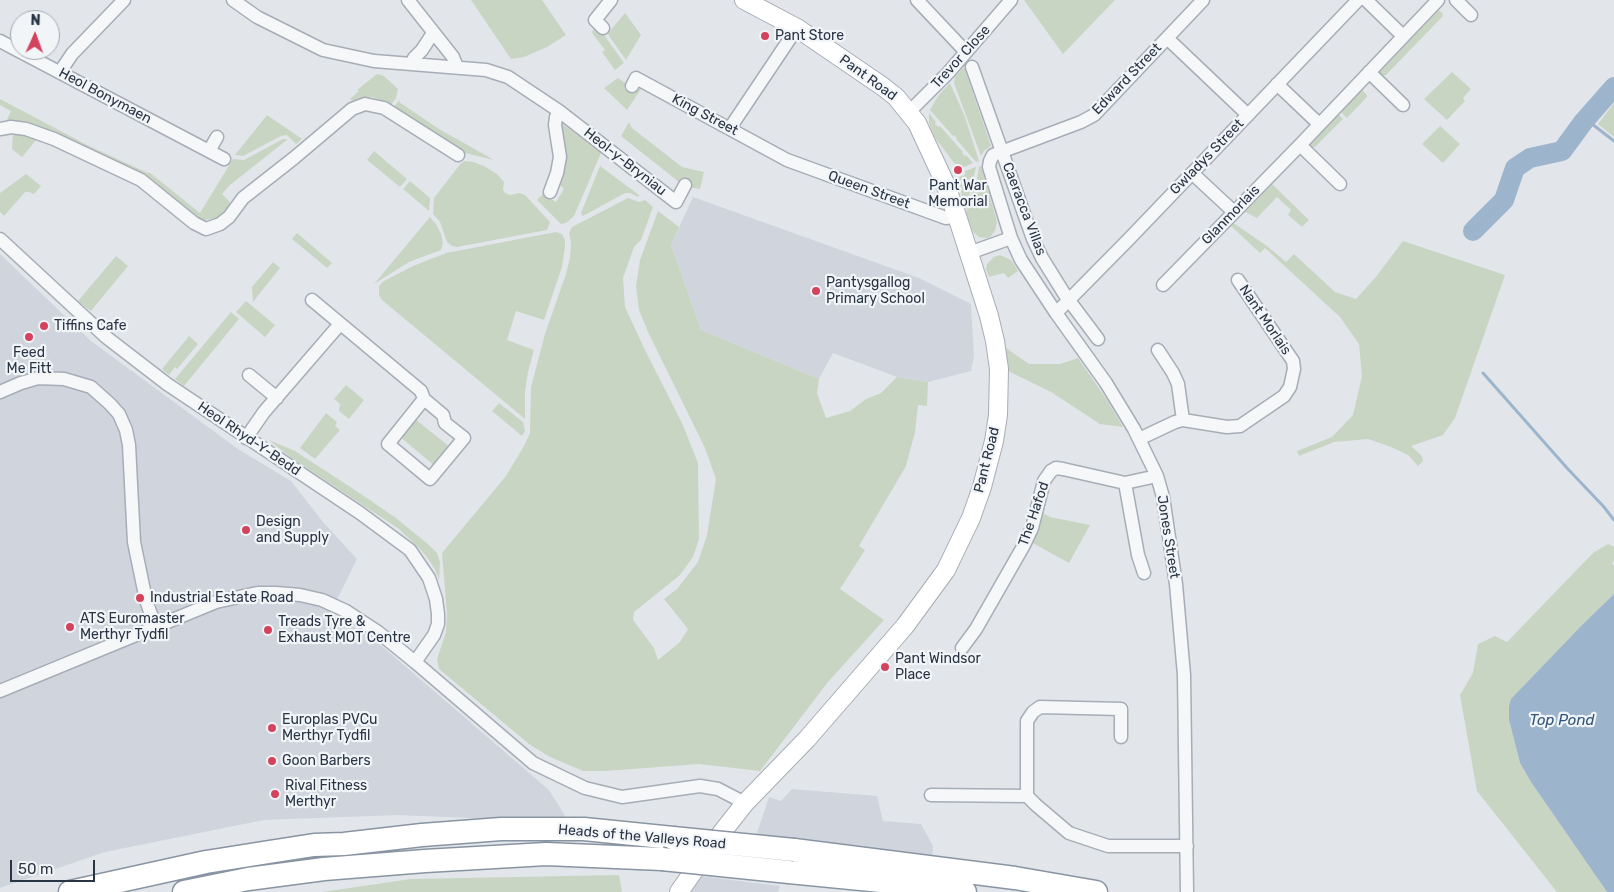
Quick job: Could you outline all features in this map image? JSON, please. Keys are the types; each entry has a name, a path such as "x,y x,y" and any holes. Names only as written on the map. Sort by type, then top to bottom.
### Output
{"highway":[{"name":"Heads of the Valleys Road","path":"70,892 206,862 314,845 344,844 422,835 501,829 584,829 794,850 1015,878 1096,892"},
{"name":"Heads of the Valleys Road","path":"184,892 248,879 324,869 546,854 662,859 881,881 965,892"}],"street":[{"path":"60,72 72,54 124,0"},
{"name":"Heol-y-Bryniau","path":"233,0 257,17 323,50 374,61 486,70 508,77 559,111 676,202 685,185"},
{"path":"408,0 453,57 457,67"},
{"path":"603,28 595,20 611,0"},
{"name":"Pant Road","path":"678,892 745,802 807,739 914,616 946,570 971,518 982,487 994,441 998,415 999,369 989,316 944,181 917,123 896,97 882,86 797,28 744,0"},
{"path":"916,0 966,52"},
{"name":"Trevor Close","path":"909,112 927,96 1011,0"},
{"name":"Edward Street","path":"1002,151 1081,122 1094,115 1203,0"},
{"name":"Gwladys Street","path":"1056,313 1358,0"},
{"path":"1366,0 1403,36"},
{"name":"Glanmorlais","path":"1163,286 1438,0"},
{"path":"1456,0 1471,14"},
{"path":"730,128 797,28"},
{"path":"412,63 433,33"},
{"path":"1167,38 1248,115"},
{"name":"Heol Bonymaen","path":"0,41 224,159"},
{"name":"Caeracca Villas","path":"972,67 1033,240 1069,301 1098,339"},
{"path":"1369,72 1403,105"},
{"name":"King Street","path":"632,86 636,78 782,157"},
{"path":"1277,84 1319,124"},
{"path":"0,128 26,129 54,139 141,180 194,223 206,229 220,224 229,217 243,198 352,109 365,104 384,108 458,155"},
{"path":"550,192 557,173 560,157 555,125 559,111"},
{"path":"210,151 217,137"},
{"path":"1300,145 1340,184"},
{"name":"Jones Street","path":"1002,151 993,155 989,167 1011,238 1021,260 1106,383 1139,439 1157,476 1166,510 1176,584 1184,676 1187,892"},
{"name":"Queen Street","path":"782,157 946,218 957,216"},
{"path":"1192,173 1234,212"},
{"path":"969,253 1011,238"},
{"name":"Heol Rhyd-Y-Bedd","path":"0,239 106,338 167,384 360,513 410,550 429,578 436,599 438,614 438,624 434,635 415,662"},
{"name":"Nant Morlais","path":"1139,439 1183,420 1227,427 1240,426 1284,396 1290,387 1294,369 1292,361 1238,280"},
{"path":"312,300 421,391 424,399 443,416 445,423 464,438 430,479 388,444 424,399"},
{"path":"246,438 264,412 340,324"},
{"path":"1159,350 1178,384 1183,420"},
{"path":"249,375 277,398"},
{"path":"0,392 38,378 64,379 91,387 118,414 126,430 129,445 134,542 146,600 155,626"},
{"name":"The Hafod","path":"962,648 976,629 1024,545 1032,528 1044,481 1051,471 1056,468 1063,469 1125,483 1157,476"},
{"path":"1125,483 1138,555 1144,573"},
{"path":"0,691 216,602 257,593 300,596 322,600 346,611 378,632 533,763 585,788 622,798 700,786 718,789 745,802"},
{"path":"1121,737 1121,709 1040,707 1033,712 1027,721 1027,796 1036,806 1069,833 1108,846 1186,846"},
{"path":"931,795 1027,796"}],"shaded area":[{"name":"Pantysgallog Primary School","path":"693,197 919,278 971,304 974,356 971,371 928,382 897,377 833,353 819,379 701,330 671,245"},
{"path":"0,254 91,341 238,449 291,481 323,522 357,559 330,614 369,635 549,790 569,822 397,815 264,820 105,852 0,888"},
{"path":"792,789 877,796 883,821 921,824 933,846 932,862 755,839 769,797 781,801"},
{"path":"700,876 780,886 778,892 689,892"}],"green space":[{"path":"471,0 542,0 566,35 547,47 524,57 511,59"},
{"path":"1024,0 1115,0 1063,54"},
{"path":"1439,10 1443,14 1442,17 1386,75 1381,76 1379,73"},
{"path":"625,13 641,35 626,60 608,33"},
{"path":"596,27 602,32 624,63 615,70 602,52 605,50 592,33"},
{"path":"964,67 991,146 981,156 954,83 955,77"},
{"path":"1452,72 1471,89 1463,98 1465,101 1447,120 1424,99"},
{"path":"377,74 384,76 398,89 396,98 391,105 372,97 352,101 350,99 359,91 357,90"},
{"path":"618,78 627,84 624,88 632,93 637,88 641,89 627,110 604,88"},
{"path":"950,83 965,117 979,161 976,162 957,138 930,110 938,96"},
{"path":"1362,90 1367,97 1347,118 1341,112"},
{"path":"0,99 89,146 149,172 200,213 233,159 244,160 283,139 288,139 230,185 222,194 230,204 225,211 216,218 204,220 197,217 153,181 137,171 9,122 7,120 11,111 0,105"},
{"path":"400,99 399,102 439,129 494,160 465,153 394,107"},
{"path":"1614,103 1614,137 1598,124"},
{"path":"929,113 936,122 935,124 940,126 962,153 973,163 964,167 954,163 934,136 929,123"},
{"path":"1338,114 1343,119 1315,147 1309,147 1309,145"},
{"path":"267,115 302,139 296,144 287,135 281,136 243,156 235,155"},
{"path":"560,122 601,153 574,216 566,223 561,224 537,200 543,194 556,202 564,189 559,184"},
{"path":"629,122 632,128 682,167 704,172 700,189 688,187 688,181 681,178 679,182 621,136"},
{"path":"1440,126 1460,144 1443,163 1422,144"},
{"path":"13,134 37,139 22,157 12,149"},
{"path":"374,151 407,179 400,187 367,160"},
{"path":"465,161 484,166 497,174 504,182 503,190 505,193 525,195 550,222 547,230 457,247 447,242 440,222 433,214 434,198 461,163"},
{"path":"600,166 639,195 638,197 625,193 583,216 581,213"},
{"path":"981,166 997,222 995,231 990,237 986,238 979,237 973,232 966,213 977,180 979,167"},
{"path":"976,167 966,209 964,209 959,177 965,175 965,171"},
{"path":"26,174 41,186 34,194 25,192 4,216 0,212 0,193"},
{"path":"410,181 430,198 429,211 403,189"},
{"path":"1272,184 1309,220 1302,227 1288,215 1291,210 1277,197 1257,218 1245,212"},
{"path":"628,198 639,202 645,200 653,207 641,240 634,247 623,278 625,307 682,423 698,463 699,539 693,557 680,575 634,612 633,620 654,648 658,660 680,642 688,629 664,599 677,589 698,562 707,535 716,479 705,448 639,310 636,286 640,260 658,211 679,227 671,245 701,330 819,379 817,393 826,418 850,411 866,399 881,393 897,377 928,382 927,406 918,405 915,432 906,466 859,546 865,550 840,589 884,620 828,682 760,771 699,764 583,771 550,757 529,744 439,669 437,659 446,632 447,614 442,553 506,476 530,433 531,387 545,334 570,258 571,242 569,233 572,227"},
{"path":"430,217 441,234 443,243 441,250 409,262 374,284"},
{"path":"1232,222 1267,246 1286,262 1294,254 1335,292 1356,299 1375,278 1403,241 1505,275 1455,418 1443,435 1411,446 1422,456 1423,461 1418,466 1408,455 1368,439 1334,442 1299,456 1297,451 1332,437 1353,415 1362,376 1359,344 1340,317 1265,248 1260,253 1229,224"},
{"path":"556,232 562,234 565,240 565,247 562,267 544,320 516,311 507,340 534,350 525,391 525,419 382,300 379,295 379,286 384,281 413,266 446,253"},
{"path":"297,233 332,263 327,268 292,239"},
{"path":"1000,255 1011,260 1018,271 1008,278 1004,273 989,277 986,269 987,264 994,257"},
{"path":"116,256 128,266 91,311 78,301"},
{"path":"273,262 280,268 253,302 252,287"},
{"path":"246,301 275,325 265,337 236,312"},
{"path":"231,312 239,319 184,386 175,379"},
{"path":"189,336 198,344 177,369 175,367 169,375 162,369"},
{"path":"1006,348 1029,364 1060,364 1078,358 1123,427 1100,424 1051,392 1008,371"},
{"path":"346,385 364,400 349,419 339,411 340,404 334,399"},
{"path":"499,403 523,422 525,431 522,436 492,411"},
{"path":"326,413 337,422 335,426 340,430 315,459 300,448"},
{"path":"415,419 450,447 435,466 400,437"},
{"path":"269,440 295,451 358,492 396,518 429,545 437,553 440,562 439,580 435,569 426,556 399,529 290,457"},
{"path":"1041,512 1050,517 1090,525 1069,563 1029,541"},
{"path":"1608,544 1614,547 1614,560 1612,564 1614,565 1614,594 1512,699 1509,706 1509,720 1520,763 1531,782 1607,892 1557,892 1477,791 1460,695 1473,673 1478,644 1495,636 1507,642 1593,553"},
{"path":"619,875 622,892 322,892 411,879"}],"water":[{"name":"Top Pond","path":"1614,594 1614,892 1607,892 1531,782 1520,763 1509,720 1509,706 1511,699"}],"waterway":[{"name":"Nant Morlais","path":"1473,231 1504,200 1515,168 1530,158 1562,151 1584,121 1614,87"},
{"path":"1584,121 1592,124 1614,141"},
{"path":"1483,373 1614,520"}],"place":[{"name":"Pant Store","path":"765,36"},
{"name":"Pant War Memorial","path":"958,170"},
{"name":"Pantysgallog Primary School","path":"816,291"},
{"name":"Tiffins Cafe","path":"44,326"},
{"name":"Feed Me Fitt","path":"29,337"},
{"name":"Design and Supply","path":"246,530"},
{"name":"Industrial Estate Road","path":"140,598"},
{"name":"ATS Euromaster Merthyr Tydfil","path":"70,627"},
{"name":"Treads Tyre & Exhaust MOT Centre","path":"268,630"},
{"name":"Pant Windsor Place","path":"885,667"},
{"name":"Europlas PVCu Merthyr Tydfil","path":"272,728"},
{"name":"Goon Barbers","path":"272,761"},
{"name":"Rival Fitness Merthyr","path":"275,794"}]}
